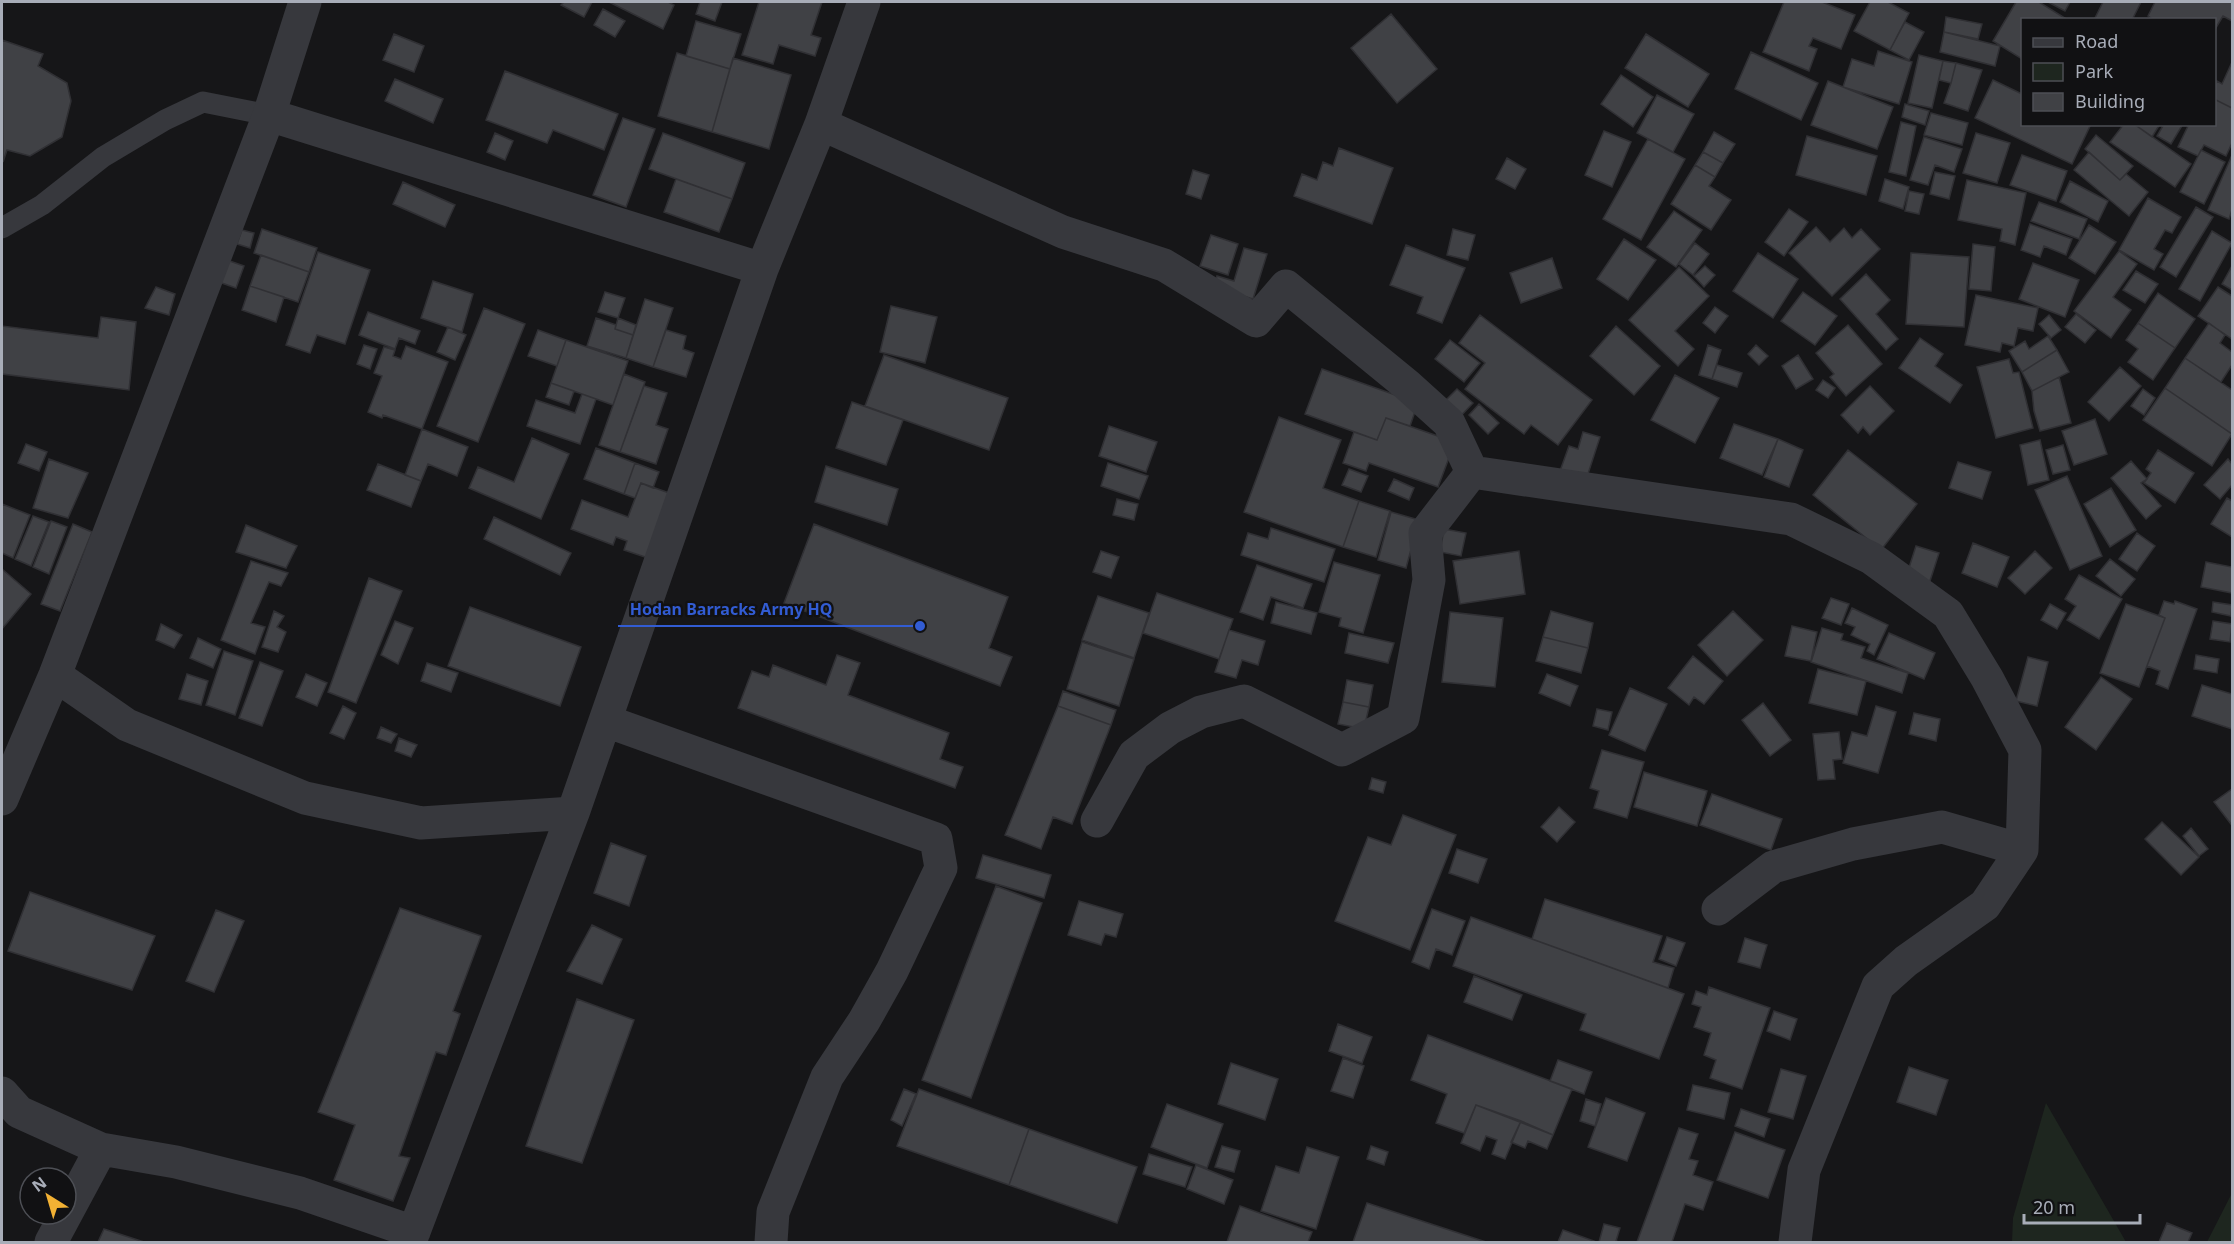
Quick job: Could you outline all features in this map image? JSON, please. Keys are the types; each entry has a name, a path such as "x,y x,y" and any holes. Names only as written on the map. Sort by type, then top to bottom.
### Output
{"street":[{"path":"2,799 56,675 269,115 305,2"},
{"path":"2,1093 19,1112 101,1149 176,1162 300,1193 412,1237 573,813 762,269 820,124 864,2"},
{"path":"269,115 762,269"},
{"path":"820,124 1063,232 1164,265 1256,321 1286,286 1407,385 1449,423 1472,472"},
{"path":"1097,821 1134,755 1170,728 1201,712 1244,702 1342,750 1403,718 1429,580 1425,533 1472,472"},
{"path":"1472,472 1791,519 1871,558 1948,614 1987,678 2025,750 2022,850 1985,905 1906,961 1878,986 1804,1170 1795,1242"},
{"path":"56,675 127,725 305,798 421,823 573,813"},
{"path":"606,721 936,839 941,868 892,971 864,1021 827,1077 773,1212 771,1242"},
{"path":"1718,909 1773,867 1853,844 1942,827 2022,850"},
{"path":"51,1242 101,1149"}],"lane":[{"path":"2,228 42,205 103,157 165,120 203,102 269,115"}],"green space":[{"path":"2046,1103 2126,1242 2012,1242 2013,1218"},
{"path":"2232,1193 2232,1242 2207,1242"}],"building":[{"path":"564,2 592,2 584,17 561,5"},
{"path":"609,2 668,2 674,5 663,29"},
{"path":"700,2 722,2 715,21 696,14"},
{"path":"759,2 822,2 811,35 821,38 815,56 779,45 773,64 742,55"},
{"path":"1784,2 1822,2 1855,15 1841,49 1813,38 1809,46 1817,49 1809,71 1763,52"},
{"path":"1870,2 1888,2 1909,13 1890,50 1854,31"},
{"path":"2016,2 2039,2 2065,18 2021,18 2021,58 1993,41"},
{"path":"2048,2 2070,2 2065,11"},
{"path":"2103,2 2141,2 2133,18 2095,18"},
{"path":"2155,2 2232,2 2232,21 2223,16 2216,28 2216,18 2151,18 2148,16"},
{"path":"603,9 625,21 615,37 594,25"},
{"path":"1391,14 1437,69 1397,103 1351,48"},
{"path":"1946,17 1982,24 1978,39 1944,32"},
{"path":"696,21 741,34 730,69 686,56"},
{"path":"1905,22 1924,32 1909,60 1890,50"},
{"path":"1944,32 2000,46 1995,66 1940,52"},
{"path":"394,34 424,46 414,72 383,60"},
{"path":"1646,34 1709,74 1688,107 1625,68"},
{"path":"2,40 43,54 38,66 67,83 71,101 62,137 30,156 7,150 3,162"},
{"path":"1878,51 1912,62 1899,104 1843,87 1852,59 1874,66"},
{"path":"1751,52 1818,83 1801,120 1735,89"},
{"path":"677,53 730,69 712,132 658,116"},
{"path":"1919,55 1943,61 1932,108 1908,103"},
{"path":"733,58 791,75 769,149 712,132"},
{"path":"1943,61 1956,63 1951,83 1939,80"},
{"path":"2232,62 2232,108 2216,100 2216,83 2217,81 2222,84"},
{"path":"1956,63 1982,70 1968,111 1944,103"},
{"path":"505,71 618,114 604,150 553,130 547,143 486,120"},
{"path":"1621,75 1653,97 1633,127 1601,104"},
{"path":"395,79 443,99 433,123 385,101"},
{"path":"1993,80 2021,94 2021,126 2090,126 2072,164 1975,118"},
{"path":"1828,81 1893,107 1877,149 1811,125"},
{"path":"1657,95 1694,114 1673,152 1637,133"},
{"path":"2216,100 2232,108 2232,143 2226,156 2204,145 2198,156 2178,147 2188,126 2216,126"},
{"path":"1905,104 1929,111 1925,125 1902,117"},
{"path":"1931,113 1968,123 1962,145 1924,135"},
{"path":"623,118 655,129 626,207 593,195"},
{"path":"1901,122 1916,126 1906,176 1889,172"},
{"path":"2122,126 2137,126 2191,164 2175,187 2110,142"},
{"path":"2137,126 2159,126 2152,137"},
{"path":"2163,126 2182,126 2171,144 2157,136"},
{"path":"1604,131 1631,142 1612,187 1585,175"},
{"path":"1714,132 1735,144 1723,163 1703,152"},
{"path":"495,133 513,141 505,160 487,152"},
{"path":"663,133 745,163 732,199 649,169"},
{"path":"1976,133 2010,143 1997,183 1963,173"},
{"path":"2096,135 2133,166 2120,180 2085,149"},
{"path":"1807,136 1877,156 1866,195 1796,175"},
{"path":"1924,137 1962,149 1954,172 1935,165 1928,185 1910,180"},
{"path":"1648,139 1685,159 1641,240 1603,219"},
{"path":"1339,148 1393,168 1372,224 1294,196 1302,174 1317,180 1323,162 1333,166"},
{"path":"2201,150 2225,162 2204,204 2180,192"},
{"path":"1703,152 1723,163 1715,177 1695,165"},
{"path":"2089,152 2120,180 2126,174 2148,192 2129,216 2074,170"},
{"path":"2022,155 2067,171 2056,201 2010,185"},
{"path":"2232,155 2232,210 2229,219 2208,210"},
{"path":"1507,158 1526,169 1515,189 1496,179"},
{"path":"1695,165 1715,177 1709,186 1731,200 1711,230 1671,204"},
{"path":"1193,170 1209,175 1201,199 1186,194"},
{"path":"1935,172 1955,176 1949,199 1930,194"},
{"path":"676,179 732,199 719,232 664,212"},
{"path":"1885,179 1909,187 1903,209 1879,201"},
{"path":"1967,180 2026,193 2015,245 2000,241 2002,229 1958,220"},
{"path":"2070,181 2108,201 2098,222 2060,202"},
{"path":"403,182 455,205 445,227 393,204"},
{"path":"1909,191 1924,194 1919,214 1905,211"},
{"path":"2148,198 2181,217 2172,233 2165,230 2154,249 2163,254 2154,270 2119,250"},
{"path":"2039,202 2087,219 2079,239 2031,221"},
{"path":"2196,207 2213,217 2176,277 2160,267"},
{"path":"1789,209 1808,222 1784,256 1765,242"},
{"path":"1674,211 1702,230 1676,267 1647,247"},
{"path":"2030,224 2072,239 2066,255 2044,246 2040,257 2021,250"},
{"path":"2089,225 2116,242 2095,274 2069,258"},
{"path":"1816,227 1830,242 1844,228 1852,238 1861,229 1880,249 1832,296 1789,253"},
{"path":"262,229 317,248 309,272 254,253"},
{"path":"1453,229 1475,235 1468,260 1447,255"},
{"path":"242,230 254,233 250,248 237,244"},
{"path":"2212,231 2232,243 2200,301 2179,289"},
{"path":"1211,235 1238,244 1228,275 1200,266"},
{"path":"1624,239 1656,260 1628,300 1597,279"},
{"path":"1695,243 1709,254 1693,275 1679,264"},
{"path":"1973,244 1995,247 1991,291 1969,289"},
{"path":"1406,245 1465,268 1442,323 1417,313 1423,297 1390,285"},
{"path":"1244,248 1267,254 1253,299 1214,287 1217,276 1234,281"},
{"path":"2119,251 2137,264 2113,297 2131,310 2111,338 2074,311"},
{"path":"318,252 370,270 345,344 317,335 310,353 286,345"},
{"path":"1758,253 1798,279 1773,318 1733,291"},
{"path":"1911,253 1969,257 1964,327 1906,324"},
{"path":"261,255 309,272 298,302 250,286"},
{"path":"1552,258 1562,288 1521,303 1510,273"},
{"path":"224,259 244,266 236,288 216,281"},
{"path":"2033,263 2079,280 2065,317 2019,299"},
{"path":"1705,266 1715,275 1704,287 1694,276"},
{"path":"2232,266 2232,290 2222,284"},
{"path":"1679,267 1709,296 1675,331 1694,349 1678,366 1629,320"},
{"path":"2136,271 2158,284 2145,303 2123,290"},
{"path":"1866,274 1890,300 1876,314 1898,339 1886,350 1840,299"},
{"path":"433,281 473,294 462,332 421,318"},
{"path":"250,286 284,297 276,322 242,310"},
{"path":"156,287 175,294 169,315 145,308"},
{"path":"2218,287 2232,296 2232,339 2198,316"},
{"path":"605,292 625,298 618,318 598,312"},
{"path":"1803,292 1837,316 1815,345 1781,321"},
{"path":"2158,293 2195,319 2175,348 2138,323"},
{"path":"1976,295 2038,308 2033,331 2018,328 2014,346 2002,343 2000,352 1965,345"},
{"path":"645,299 673,308 653,367 626,358"},
{"path":"891,306 937,317 925,363 880,352"},
{"path":"1715,307 1728,316 1715,333 1703,323"},
{"path":"484,308 525,324 478,442 437,426"},
{"path":"368,312 420,331 415,344 399,338 395,349 359,335"},
{"path":"2076,314 2096,330 2085,343 2065,327"},
{"path":"1480,315 1592,400 1558,445 1531,425 1524,434 1465,389 1485,363 1459,343"},
{"path":"2049,315 2061,330 2051,338 2039,324"},
{"path":"101,317 136,322 129,390 2,374 2,326 98,338"},
{"path":"596,318 616,325 615,329 633,335 626,358 587,346"},
{"path":"618,318 636,325 633,335 615,329"},
{"path":"2138,323 2175,348 2153,380 2128,362 2138,349 2126,340"},
{"path":"2209,323 2225,335 2220,343 2232,352 2232,365 2221,382 2185,358"},
{"path":"1848,325 1882,364 1846,396 1830,377 1834,374 1816,353"},
{"path":"1616,326 1660,366 1634,395 1590,356"},
{"path":"448,327 466,335 455,360 437,352"},
{"path":"538,330 566,340 557,366 528,356"},
{"path":"666,330 686,336 683,349 694,353 686,377 653,367"},
{"path":"2048,336 2057,350 2022,372 2009,351 2025,341 2029,349"},
{"path":"1920,338 1943,354 1935,366 1962,385 1950,403 1899,368"},
{"path":"566,340 628,361 613,405 551,383"},
{"path":"1450,340 1480,363 1464,382 1435,359"},
{"path":"364,345 377,349 370,369 357,364"},
{"path":"1708,345 1721,350 1712,379 1699,375"},
{"path":"1756,345 1768,356 1759,365 1748,354"},
{"path":"406,346 448,362 422,429 368,412 382,376 374,373 384,347 395,350 393,356 401,359"},
{"path":"2057,350 2069,372 2032,391 2022,372"},
{"path":"884,355 1008,398 989,450 865,406"},
{"path":"1798,355 1813,379 1796,389 1782,366"},
{"path":"2185,358 2232,390 2232,434 2165,388"},
{"path":"2009,359 2013,373 2019,372 2033,428 1996,438 1977,367"},
{"path":"1717,365 1742,373 1737,387 1712,379"},
{"path":"2120,367 2141,386 2109,421 2088,402"},
{"path":"1322,369 1418,403 1410,426 1386,418 1377,440 1305,414"},
{"path":"624,374 645,382 620,452 599,445"},
{"path":"1675,375 1719,398 1695,443 1651,420"},
{"path":"2059,377 2071,423 2040,431 2034,411 2032,391"},
{"path":"1823,380 1835,388 1828,398 1816,390"},
{"path":"551,383 574,391 569,405 546,397"},
{"path":"644,386 667,393 656,425 668,429 656,464 620,452"},
{"path":"1870,386 1894,411 1870,435 1863,427 1858,433 1841,415"},
{"path":"2165,388 2232,434 2212,466 2143,420"},
{"path":"1457,389 1473,403 1456,421 1439,407"},
{"path":"2143,389 2155,398 2144,415 2131,406"},
{"path":"582,394 596,399 580,444 527,426 536,400 575,413"},
{"path":"852,402 903,420 886,465 836,448"},
{"path":"1479,404 1499,423 1488,434 1469,415"},
{"path":"1279,417 1341,440 1323,488 1359,501 1343,547 1244,512"},
{"path":"1386,418 1455,442 1438,487 1369,463 1366,471 1343,463 1354,432 1377,440"},
{"path":"2095,419 2107,454 2074,465 2062,431"},
{"path":"1734,424 1778,439 1762,475 1720,458"},
{"path":"1109,426 1157,442 1146,472 1099,456"},
{"path":"422,429 468,447 457,476 428,464 421,481 405,475"},
{"path":"1583,432 1600,437 1586,480 1560,471 1569,446 1578,449"},
{"path":"532,438 569,454 541,519 469,488 478,467 514,482"},
{"path":"1778,439 1803,450 1789,487 1764,477"},
{"path":"2040,440 2049,480 2028,485 2020,445"},
{"path":"26,444 47,452 39,471 18,463"},
{"path":"2063,445 2070,470 2053,474 2046,450"},
{"path":"596,448 635,463 624,494 584,479"},
{"path":"1848,450 1917,504 1881,550 1813,495"},
{"path":"2158,450 2194,473 2175,503 2144,483 2151,473 2146,469"},
{"path":"49,459 88,473 68,518 33,508"},
{"path":"2228,459 2232,464 2232,485 2220,499 2204,485"},
{"path":"2131,461 2147,479 2141,483 2161,506 2146,519 2111,478"},
{"path":"1958,462 1991,472 1982,499 1949,488"},
{"path":"635,463 659,472 653,488 641,483 635,498 624,494"},
{"path":"1108,463 1148,476 1139,499 1101,486"},
{"path":"378,464 421,481 411,507 367,490"},
{"path":"826,466 898,489 887,525 815,502"},
{"path":"1349,469 1368,476 1361,492 1342,485"},
{"path":"2067,476 2102,556 2070,570 2035,490"},
{"path":"1394,479 1414,488 1409,500 1388,491"},
{"path":"641,483 672,494 648,558 624,550 627,541 616,537 613,545 571,529 582,500 628,517"},
{"path":"2111,488 2136,530 2110,547 2084,504"},
{"path":"2227,498 2232,501 2232,537 2211,524"},
{"path":"1117,499 1138,504 1134,520 1113,515"},
{"path":"1359,501 1390,511 1376,557 1343,547"},
{"path":"2,504 30,515 13,558 2,553"},
{"path":"1391,512 1419,520 1406,568 1378,560"},
{"path":"33,516 49,522 31,566 15,559"},
{"path":"494,517 571,553 560,575 484,539"},
{"path":"51,521 67,527 49,574 33,567"},
{"path":"73,524 92,532 60,611 41,604"},
{"path":"814,524 1008,597 989,648 1012,657 1000,686 784,603"},
{"path":"246,525 297,546 286,568 236,552"},
{"path":"1271,528 1335,549 1324,582 1241,555 1248,533 1268,539"},
{"path":"1444,529 1466,533 1461,556 1440,552"},
{"path":"2137,533 2155,546 2137,571 2119,559"},
{"path":"1973,543 2009,557 1997,587 1962,573"},
{"path":"1916,546 1939,553 1929,584 1906,577"},
{"path":"1101,551 1119,557 1111,578 1093,572"},
{"path":"1519,551 1525,594 1460,604 1453,561"},
{"path":"2035,551 2052,568 2025,594 2008,578"},
{"path":"2110,559 2135,579 2121,596 2096,576"},
{"path":"251,561 288,573 281,586 269,582 251,623 265,627 255,654 221,640"},
{"path":"1334,562 1380,575 1363,633 1339,626 1341,618 1319,612"},
{"path":"2206,562 2232,567 2232,593 2201,587"},
{"path":"1257,565 1312,584 1303,608 1271,597 1263,620 1240,612"},
{"path":"2,569 31,594 2,629"},
{"path":"2079,575 2122,599 2099,639 2067,620 2076,606 2065,599"},
{"path":"369,578 402,591 356,703 328,692"},
{"path":"1157,593 1233,619 1219,659 1143,633"},
{"path":"1098,596 1149,613 1134,658 1082,640"},
{"path":"1831,598 1849,604 1841,625 1822,618"},
{"path":"2164,601 2174,604 2175,601 2197,609 2168,689 2156,684 2160,671 2147,666 2165,618 2159,615"},
{"path":"1276,602 1317,613 1311,634 1271,623"},
{"path":"2213,602 2232,605 2231,616 2212,612"},
{"path":"2050,604 2066,613 2057,629 2041,620"},
{"path":"2126,604 2165,618 2139,687 2100,673"},
{"path":"470,607 581,647 560,706 448,666"},
{"path":"1852,608 1888,625 1874,655 1867,651 1870,644 1851,635 1855,627 1845,623"},
{"path":"274,611 284,616 277,627 286,632 278,652 262,647"},
{"path":"1551,611 1593,623 1588,648 1543,637"},
{"path":"1733,611 1763,640 1727,676 1698,645"},
{"path":"1450,612 1503,618 1495,687 1442,682"},
{"path":"395,621 413,628 398,664 381,655"},
{"path":"2213,621 2232,624 2230,642 2210,639"},
{"path":"161,624 182,635 174,648 156,640"},
{"path":"1792,626 1817,632 1811,661 1785,656"},
{"path":"1822,628 1843,634 1841,640 1865,647 1861,658 1908,673 1902,693 1811,662"},
{"path":"1229,630 1265,641 1258,665 1242,660 1236,678 1215,672"},
{"path":"1349,633 1394,643 1388,663 1345,653"},
{"path":"1889,633 1935,653 1924,679 1877,659"},
{"path":"1543,637 1588,648 1581,673 1536,661"},
{"path":"198,638 221,649 213,668 190,658"},
{"path":"1082,642 1134,659 1119,706 1067,689"},
{"path":"224,651 253,661 235,715 206,705"},
{"path":"837,655 860,663 848,695 949,733 940,759 963,767 955,788 738,708 752,671 769,677 773,665 826,685"},
{"path":"2196,655 2219,659 2217,673 2194,669"},
{"path":"1693,656 1723,681 1704,704 1694,697 1689,705 1668,688"},
{"path":"2028,657 2048,662 2037,706 2016,701"},
{"path":"260,662 283,671 262,726 239,718"},
{"path":"427,663 458,673 451,692 421,681"},
{"path":"1818,669 1866,681 1857,715 1809,703"},
{"path":"187,674 208,681 201,705 179,699"},
{"path":"306,674 327,683 317,706 296,697"},
{"path":"1547,674 1578,686 1570,706 1539,693"},
{"path":"2101,677 2132,699 2096,750 2065,727"},
{"path":"1347,680 1373,685 1369,707 1343,702"},
{"path":"2202,685 2232,694 2232,729 2192,716"},
{"path":"1630,688 1667,704 1645,751 1609,735"},
{"path":"1063,691 1116,710 1111,725 1058,706"},
{"path":"1343,702 1369,707 1364,729 1338,724"},
{"path":"1763,703 1791,740 1770,756 1742,720"},
{"path":"343,706 356,713 344,739 330,733"},
{"path":"1058,706 1111,725 1072,824 1053,817 1041,849 1005,835"},
{"path":"1876,706 1896,712 1878,773 1843,763 1852,732 1867,736"},
{"path":"1597,709 1612,712 1608,730 1593,726"},
{"path":"1914,713 1940,719 1936,741 1909,734"},
{"path":"381,727 397,734 391,743 377,738"},
{"path":"1839,732 1842,759 1833,760 1835,779 1818,780 1813,734"},
{"path":"399,738 417,745 411,757 395,751"},
{"path":"1602,750 1644,762 1627,818 1594,808 1599,791 1590,788"},
{"path":"1644,772 1707,791 1697,826 1634,807"},
{"path":"1372,778 1386,782 1383,793 1369,789"},
{"path":"2232,789 2232,823 2231,824 2214,802"},
{"path":"1712,794 1782,819 1771,850 1700,825"},
{"path":"1559,807 1575,822 1557,842 1541,827"},
{"path":"1403,815 1456,835 1410,950 1335,921 1368,837 1391,845"},
{"path":"2162,822 2199,857 2181,875 2145,839"},
{"path":"2191,828 2208,849 2199,856 2183,836"},
{"path":"611,843 646,856 629,906 594,893"},
{"path":"1457,849 1487,859 1478,883 1449,873"},
{"path":"983,855 1051,875 1044,898 976,878"},
{"path":"996,886 1042,903 971,1098 922,1080"},
{"path":"30,892 155,936 132,990 8,951"},
{"path":"1545,899 1662,936 1653,962 1674,968 1668,988 1532,939"},
{"path":"1079,901 1123,914 1116,937 1105,934 1101,945 1068,935"},
{"path":"400,908 481,936 453,1011 460,1014 446,1055 436,1052 399,1156 410,1158 393,1201 334,1180 355,1125 318,1112"},
{"path":"1432,909 1465,921 1452,955 1436,949 1429,969 1412,962"},
{"path":"216,910 244,921 214,992 186,981"},
{"path":"1471,917 1684,994 1659,1059 1580,1030 1586,1014 1453,966"},
{"path":"592,925 622,939 602,984 567,971"},
{"path":"1667,937 1685,943 1676,966 1659,959"},
{"path":"1745,938 1767,945 1760,968 1738,962"},
{"path":"1474,976 1522,995 1512,1020 1464,1002"},
{"path":"1709,987 1770,1008 1742,1089 1710,1078 1716,1060 1704,1055 1711,1033 1694,1027 1701,1007 1692,1004 1696,991 1707,995"},
{"path":"577,999 634,1020 582,1163 526,1146"},
{"path":"1774,1011 1797,1019 1790,1040 1767,1031"},
{"path":"1338,1024 1372,1037 1362,1063 1329,1051"},
{"path":"1428,1035 1572,1089 1553,1135 1476,1105 1464,1133 1436,1123 1447,1094 1411,1080"},
{"path":"1343,1058 1364,1066 1353,1098 1331,1091"},
{"path":"1558,1060 1592,1072 1584,1094 1550,1081"},
{"path":"1231,1063 1278,1079 1265,1120 1218,1104"},
{"path":"1909,1067 1948,1080 1936,1115 1897,1102"},
{"path":"1781,1069 1806,1076 1793,1119 1768,1112"},
{"path":"1693,1085 1730,1093 1724,1119 1687,1110"},
{"path":"904,1089 916,1094 902,1126 891,1120"},
{"path":"919,1089 1029,1129 1009,1185 897,1146"},
{"path":"1606,1098 1645,1113 1627,1161 1588,1147"},
{"path":"1586,1099 1601,1104 1595,1126 1580,1121"},
{"path":"1167,1104 1223,1124 1207,1168 1151,1147"},
{"path":"1476,1105 1521,1121 1505,1159 1492,1154 1497,1140 1486,1136 1480,1151 1461,1143"},
{"path":"1741,1109 1770,1119 1764,1137 1735,1126"},
{"path":"1521,1121 1553,1135 1547,1149 1528,1141 1525,1148 1511,1142"},
{"path":"1679,1128 1698,1134 1689,1159 1698,1161 1693,1175 1713,1182 1703,1210 1685,1204 1672,1242 1637,1242"},
{"path":"1029,1129 1137,1167 1117,1223 1009,1185"},
{"path":"1735,1132 1785,1150 1768,1198 1717,1180"},
{"path":"1222,1146 1240,1151 1234,1172 1215,1167"},
{"path":"1371,1146 1388,1152 1384,1165 1367,1159"},
{"path":"1307,1147 1339,1157 1316,1229 1261,1211 1276,1166 1299,1173"},
{"path":"1149,1154 1192,1167 1185,1187 1143,1174"},
{"path":"1196,1165 1233,1180 1224,1204 1187,1189"},
{"path":"1367,1203 1486,1242 1353,1242"},
{"path":"1240,1206 1312,1232 1308,1242 1227,1242"},
{"path":"2167,1223 2192,1233 2188,1242 2159,1242"},
{"path":"1604,1224 1620,1228 1616,1241 1619,1242 1599,1242"},
{"path":"104,1229 144,1242 98,1242"},
{"path":"1563,1230 1594,1241 1558,1242"}],"place":[{"name":"Hodan Barracks Army HQ","path":"920,626"}]}
